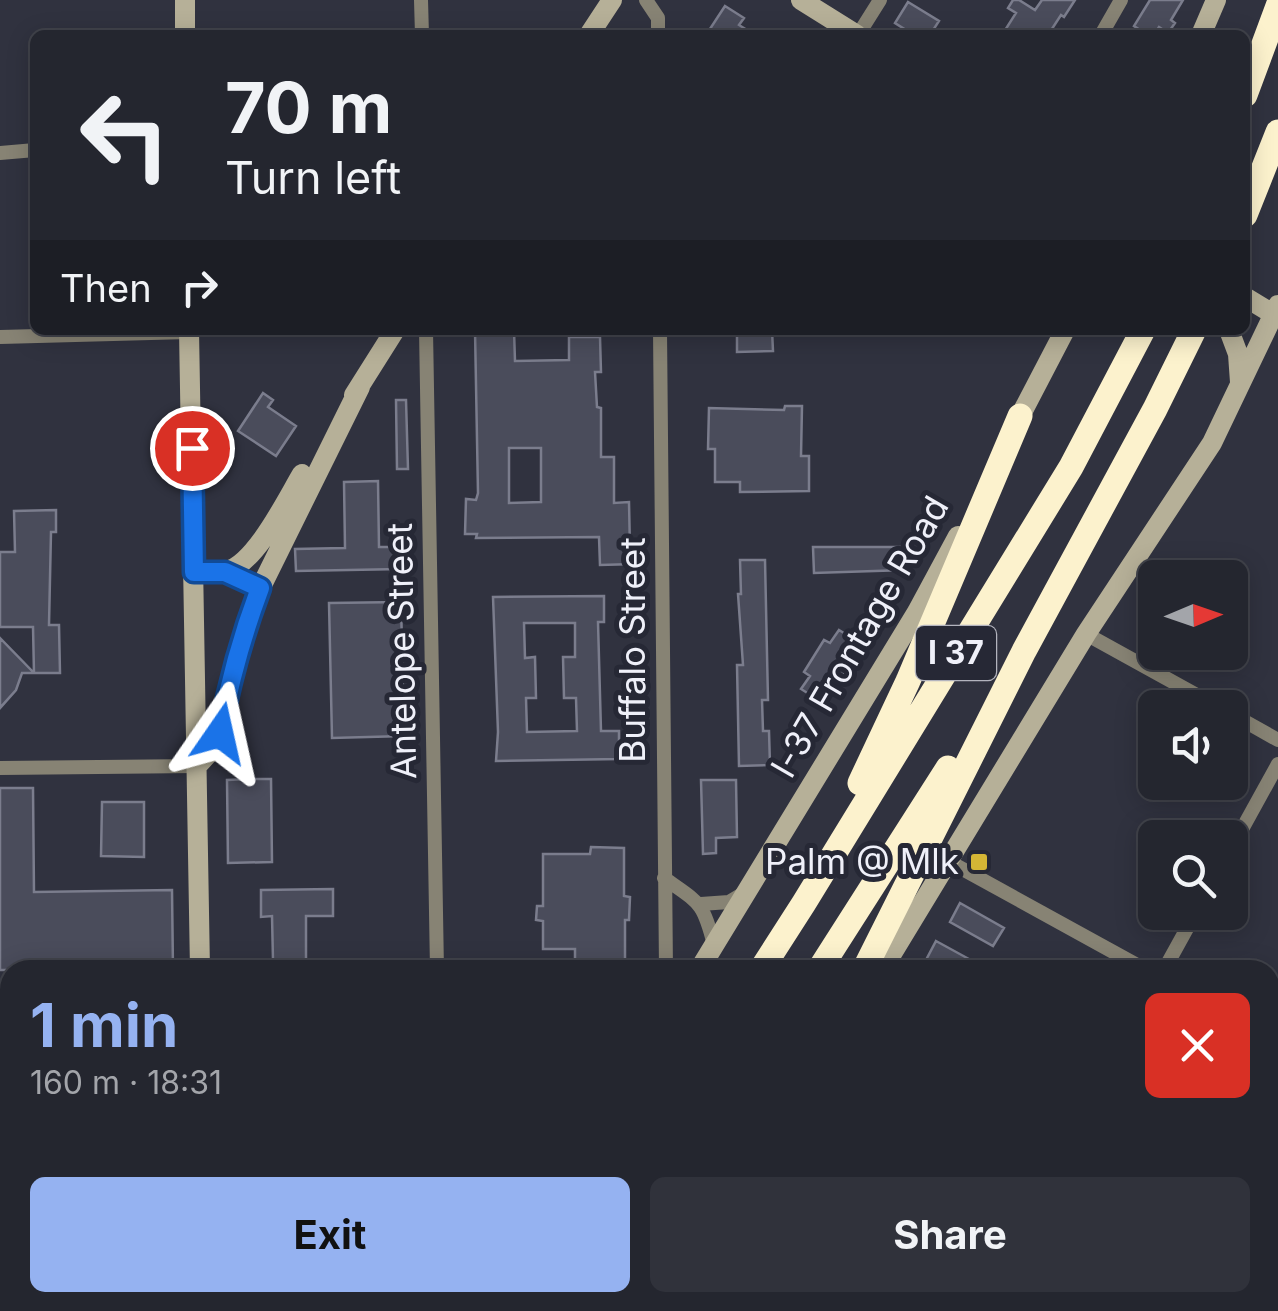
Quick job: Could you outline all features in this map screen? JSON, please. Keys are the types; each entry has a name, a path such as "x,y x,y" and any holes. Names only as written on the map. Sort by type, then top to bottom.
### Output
{"highway":[{"path":"1250,82 1278,6"},
{"path":"1250,203 1278,132"},
{"name":"I 37","path":"767,960 1072,466 1140,335"},
{"name":"I 37","path":"825,960 1024,650 1189,339"},
{"path":"766,960 872,759 908,682 1020,416"},
{"path":"869,960 1024,650"}],"main road":[{"path":"185,0 186,30"},
{"path":"592,30 612,0"},
{"path":"801,0 850,30"},
{"path":"1203,30 1216,0"},
{"path":"888,960 1086,634 1212,443 1277,312 1250,299"},
{"path":"189,335 200,960"},
{"path":"225,572 252,555 392,335"},
{"path":"1231,335 1238,354 1240,384"},
{"name":"I-37 Frontage Road","path":"704,960 917,612 1059,336"},
{"path":"196,766 218,742 236,658 262,584 360,386"},
{"path":"252,555 262,584"},
{"path":"194,572 225,572 262,584"}],"street":[{"path":"421,0 422,30"},
{"path":"646,0 658,18 658,30"},
{"path":"861,30 880,0"},
{"path":"1104,30 1122,0"},
{"path":"0,153 30,150"},
{"path":"0,337 63,335"},
{"name":"Antelope Street","path":"426,335 438,960"},
{"name":"Buffalo Street","path":"660,335 666,960"},
{"path":"1086,634 1187,690"},
{"path":"1248,723 1278,740"},
{"path":"1247,820 1278,764"},
{"path":"0,768 196,766"},
{"path":"948,861 1128,960"},
{"path":"664,878 701,904 714,944"},
{"path":"701,904 729,902 748,890"},
{"path":"1170,960 1186,930"}],"building":[{"path":"1013,0 1035,10 1042,0 1075,0 1051,30 1005,30 1016,13 1008,8"},
{"path":"1150,0 1183,0 1171,20 1175,23 1170,30 1140,30 1134,26"},
{"path":"908,2 939,21 933,30 906,30 895,23"},
{"path":"725,6 744,18 739,25 747,30 709,30"},
{"path":"475,335 514,335 515,361 569,360 569,337 600,337 601,372 595,372 597,407 601,408 601,457 614,457 614,503 629,502 630,549 635,549 635,564 600,565 599,537 476,538 477,534 465,534 466,499 476,500","holes":["509,448 541,448 541,502 509,503"]},
{"path":"737,335 772,335 773,351 737,352"},
{"path":"263,393 273,400 268,407 296,426 276,456 238,431"},
{"path":"396,400 406,400 408,469 397,469"},
{"path":"785,406 802,406 801,456 809,456 809,491 740,492 740,482 715,482 715,449 708,449 709,408 784,410"},
{"path":"378,481 379,547 401,547 401,569 296,571 295,549 345,548 344,482"},
{"path":"56,510 56,532 51,532 49,625 59,625 60,673 34,673 33,627 0,627 0,552 15,552 14,511"},
{"path":"813,547 905,547 905,570 814,573"},
{"path":"740,560 765,560 768,700 762,700 763,731 769,731 770,765 739,766 737,665 743,665"},
{"path":"604,596 604,622 598,622 601,731 619,731 619,759 496,761 493,597","holes":["524,623 575,623 575,657 563,657 564,698 576,698 577,731 527,732 526,698 536,698 535,657 525,658"]},
{"path":"401,602 404,736 332,738 329,603"},
{"path":"839,630 863,645 825,704 801,689 810,676 804,672 824,640 830,643"},
{"path":"0,638 34,673 22,673 16,690 0,708"},
{"path":"271,779 272,862 228,863 227,780"},
{"path":"701,780 736,780 737,837 716,838 716,853 703,854"},
{"path":"0,788 33,788 34,892 172,890 173,960 0,960"},
{"path":"102,802 144,802 144,857 101,856"},
{"path":"591,847 624,848 624,896 630,897 629,920 625,920 625,960 575,960 575,949 543,949 543,921 536,920 537,906 543,906 543,854 590,854"},
{"path":"333,889 333,916 306,916 306,959 273,960 272,916 261,917 261,890"},
{"path":"960,903 1004,928 993,946 950,922"},
{"path":"936,941 971,960 926,960"}],"place":[{"name":"Palm @ Mlk","path":"979,862"}],"route":[{"path":"192,448 194,572 225,572 260,588 241,642 220,733"}]}
